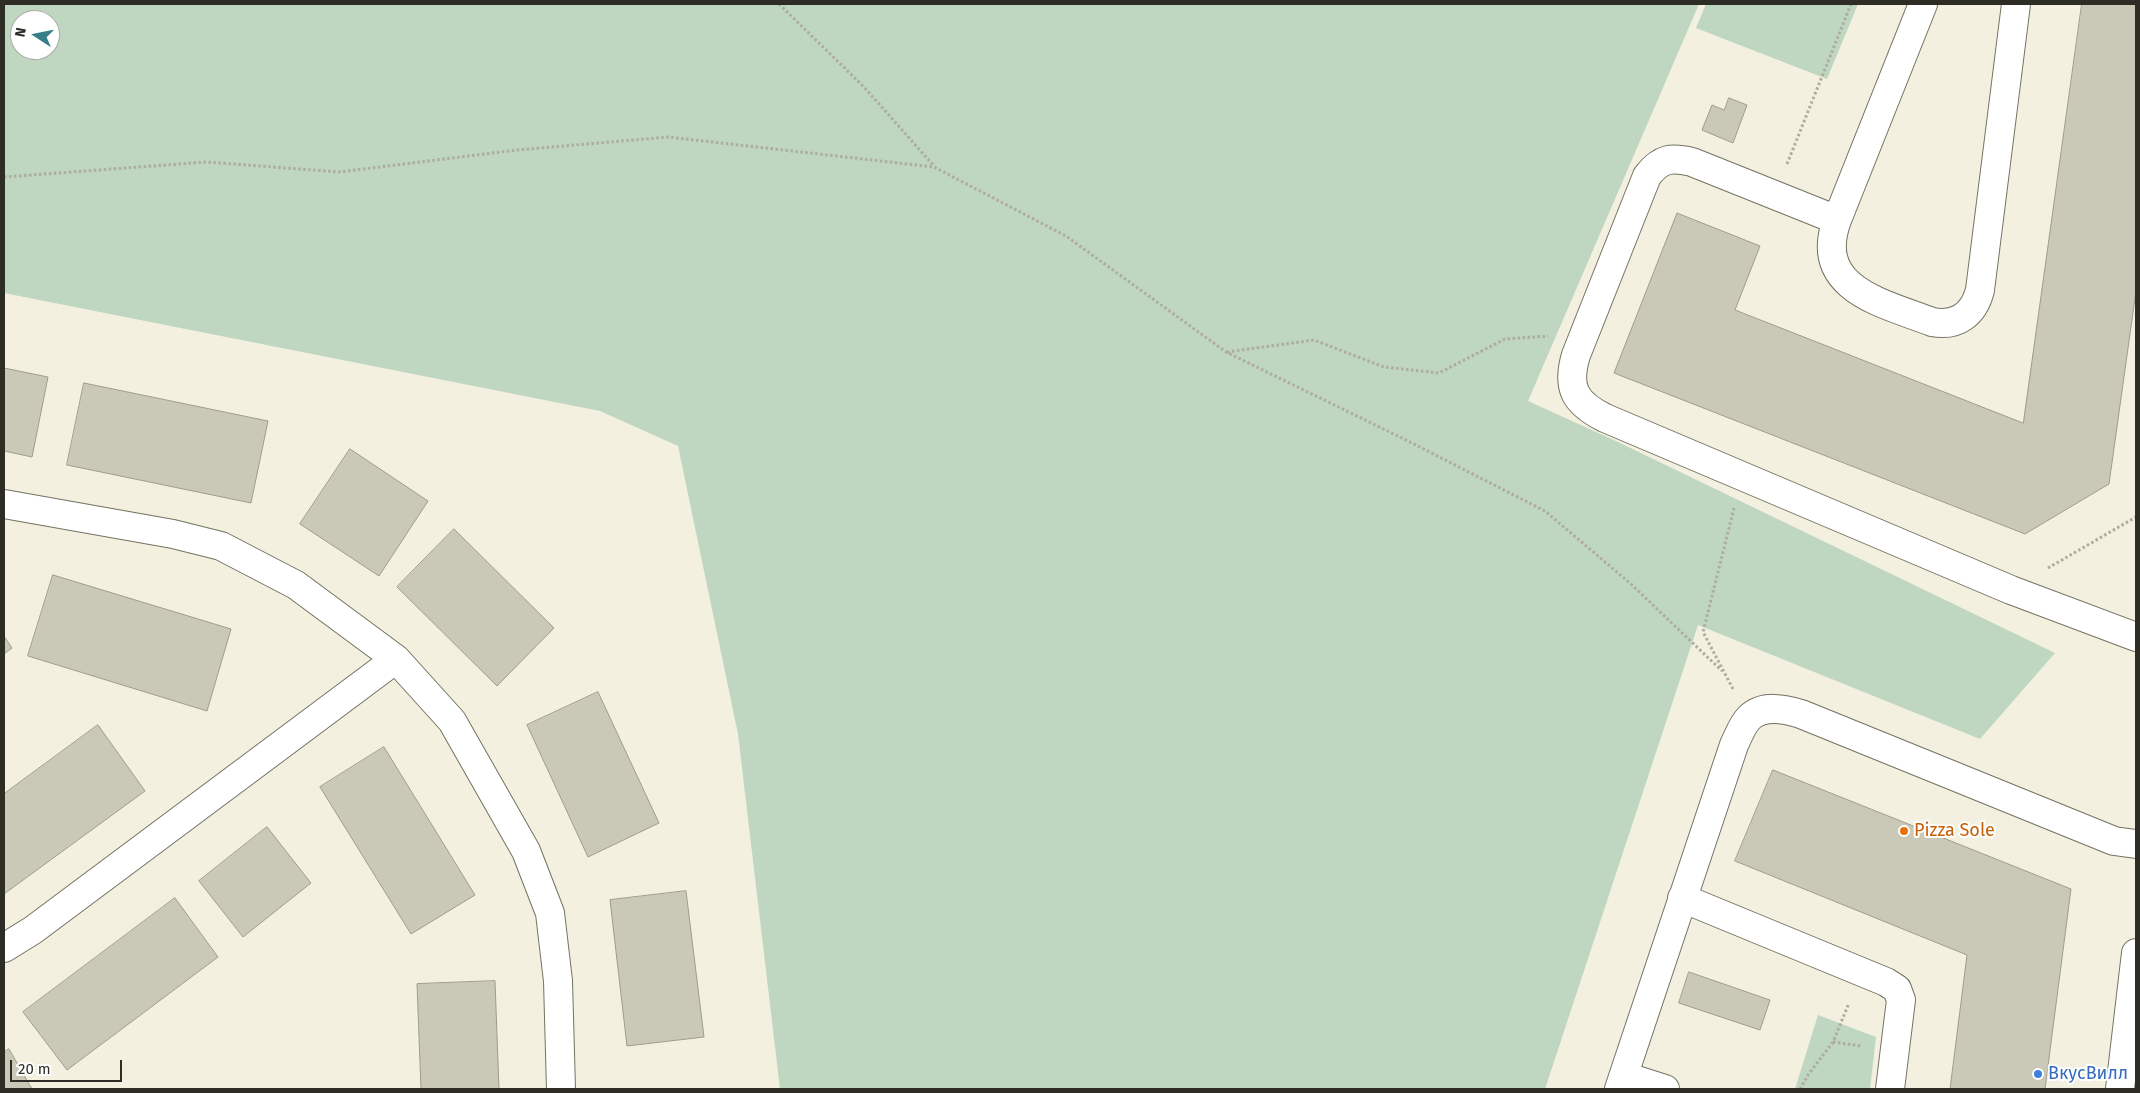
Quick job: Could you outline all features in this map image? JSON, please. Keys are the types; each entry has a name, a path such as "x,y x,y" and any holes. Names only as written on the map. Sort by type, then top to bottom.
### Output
{"street":[{"path":"1923,4 1837,220 1832,242 1835,264 1849,285 1861,294 1932,322 1942,324 1958,321 1973,309 1980,290 2016,4"},
{"path":"1837,220 1692,162 1676,158 1660,163 1647,176 1576,355 1571,378 1578,399 1588,409 2011,590 2136,637"},
{"path":"4,504 173,534 221,546 296,584 396,659 452,722 526,851 550,913 558,981 561,1089"},
{"path":"4,948 33,930 396,659"},
{"path":"1665,1089 1621,1082 1734,745 1750,717 1767,709 1783,708 2114,841 2136,844"},
{"path":"1682,898 1894,986 1899,992 1901,1000 1890,1089"},
{"path":"2120,1089 2136,953"}],"path":[{"path":"778,4 864,87 934,167"},
{"path":"1775,195 1851,4"},
{"path":"4,177 206,162 339,172 517,150 668,137 934,167 1066,236 1226,352 1408,441 1545,512 1631,584 1722,671"},
{"path":"1226,352 1314,340 1384,367 1439,373 1505,339 1584,334"},
{"path":"1734,511 1703,632 1722,671 1750,717"},
{"path":"2011,590 2136,517"},
{"path":"1800,1089 1833,1042 1862,972"}],"green space":[{"path":"4,4 1699,4 1528,401 1618,442 2055,653 1980,739 1698,625 1545,1089 780,1089 738,734 678,446 600,411 4,293"},
{"path":"1706,4 1858,4 1827,79 1696,28"},
{"path":"1818,1015 1876,1037 1870,1089 1795,1089"}],"building":[{"path":"2082,4 2136,4 2136,291 2109,484 2025,534 1614,373 1677,213 1760,246 1735,310 2023,423"},
{"path":"1729,98 1747,105 1733,143 1702,130 1712,105 1724,110"},
{"path":"4,368 48,377 32,457 4,451"},
{"path":"84,383 268,421 251,503 67,465"},
{"path":"350,449 428,501 379,576 300,524"},
{"path":"454,529 554,628 497,686 397,587"},
{"path":"53,575 231,629 207,711 28,656"},
{"path":"4,636 12,648 4,654"},
{"path":"598,692 659,823 588,857 527,725"},
{"path":"98,725 145,791 4,894 4,794"},
{"path":"384,747 475,895 411,934 320,787"},
{"path":"1773,770 2071,889 2045,1089 1950,1089 1967,955 1735,861"},
{"path":"267,827 311,883 243,937 199,881"},
{"path":"686,891 704,1037 627,1046 610,900"},
{"path":"175,898 218,957 67,1070 23,1012"},
{"path":"1689,972 1770,1000 1760,1030 1679,1003"},
{"path":"495,981 499,1089 421,1089 417,984"},
{"path":"9,1049 32,1089 4,1089 4,1052"}],"place":[{"name":"Pizza Sole","path":"1904,831"},
{"name":"ВкусВилл","path":"2038,1074"}]}
